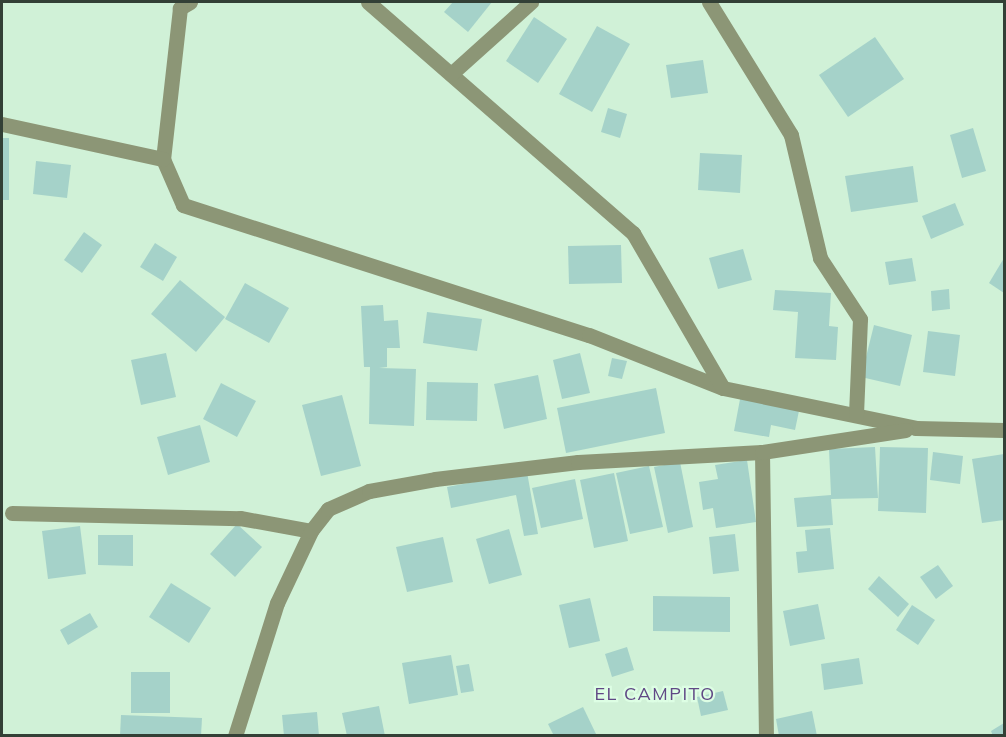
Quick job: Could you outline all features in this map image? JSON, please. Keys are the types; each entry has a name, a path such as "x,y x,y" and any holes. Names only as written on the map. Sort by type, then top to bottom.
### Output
{"street":[{"path":"190,2 180,8 163,159 183,205 589,335 723,388 916,428 1005,430"},
{"path":"368,2 633,233 723,388"},
{"path":"451,74 531,2"},
{"path":"709,2 791,135 820,258 860,319 856,416"},
{"path":"2,124 163,159"},
{"path":"235,735 277,603 311,531 328,509 369,490 578,462 762,452 916,428"},
{"path":"762,452 766,735"},
{"path":"12,513 240,519 311,531"}],"building":[{"path":"453,2 492,2 468,32 444,12"},
{"path":"534,17 567,39 538,83 506,61"},
{"path":"597,26 630,44 592,112 559,94"},
{"path":"875,37 904,79 848,117 819,75"},
{"path":"703,60 708,93 671,98 666,65"},
{"path":"608,108 627,114 620,138 601,132"},
{"path":"973,128 986,171 962,178 950,135"},
{"path":"2,138 9,138 9,200 2,200"},
{"path":"700,153 742,155 740,193 698,190"},
{"path":"36,161 71,165 67,198 33,194"},
{"path":"913,166 918,202 851,212 845,176"},
{"path":"955,203 964,225 931,239 922,216"},
{"path":"84,232 102,245 82,273 64,260"},
{"path":"155,243 177,257 163,281 140,267"},
{"path":"621,245 622,283 569,284 568,246"},
{"path":"743,249 752,280 718,289 709,258"},
{"path":"912,258 916,281 889,285 885,262"},
{"path":"1004,258 1004,293 989,283"},
{"path":"180,280 225,317 196,352 151,314"},
{"path":"245,283 289,308 269,343 225,319"},
{"path":"949,289 950,309 932,311 931,291"},
{"path":"775,290 831,293 829,326 838,327 836,360 795,358 798,312 773,310"},
{"path":"383,305 384,321 398,320 400,348 387,348 387,367 379,368 416,369 414,426 369,424 370,367 364,367 361,306"},
{"path":"427,312 482,319 477,351 423,343"},
{"path":"874,325 912,335 900,386 861,377"},
{"path":"928,331 960,335 955,376 923,372"},
{"path":"166,353 176,397 141,405 131,360"},
{"path":"580,353 590,393 562,399 553,360"},
{"path":"612,358 627,361 622,379 608,376"},
{"path":"538,375 547,419 504,429 494,384"},
{"path":"427,382 478,383 477,421 426,420"},
{"path":"221,383 256,401 237,437 203,419"},
{"path":"656,388 665,433 566,453 557,408"},
{"path":"741,394 800,406 795,430 771,425 769,437 734,431"},
{"path":"342,395 361,466 321,476 302,405"},
{"path":"200,425 210,462 168,475 157,437"},
{"path":"875,447 878,498 831,499 833,525 797,527 794,498 831,495 829,449"},
{"path":"880,447 928,448 926,513 878,511"},
{"path":"933,452 963,456 960,484 930,480"},
{"path":"1004,454 1004,520 982,523 972,459"},
{"path":"747,460 756,522 716,528 713,508 703,510 699,482 718,479 715,465"},
{"path":"680,462 693,527 668,533 654,467"},
{"path":"649,466 663,527 630,534 616,473"},
{"path":"527,472 538,534 524,536 516,495 451,508 447,487"},
{"path":"614,473 628,541 594,548 580,480"},
{"path":"575,479 583,519 541,528 532,488"},
{"path":"237,524 262,547 235,577 210,554"},
{"path":"80,526 86,574 48,579 42,531"},
{"path":"830,528 834,569 798,573 796,552 807,551 805,530"},
{"path":"509,529 522,575 489,584 476,539"},
{"path":"735,534 739,571 713,574 709,537"},
{"path":"98,535 133,535 133,566 98,565"},
{"path":"443,537 453,582 407,592 396,547"},
{"path":"938,565 953,586 936,599 920,577"},
{"path":"879,576 909,604 898,617 868,589"},
{"path":"171,583 211,608 189,643 149,617"},
{"path":"653,596 730,597 730,632 653,631"},
{"path":"590,598 600,641 569,648 559,605"},
{"path":"818,604 825,639 790,646 783,611"},
{"path":"912,605 935,620 918,645 896,630"},
{"path":"90,613 98,627 68,645 60,630"},
{"path":"627,647 634,670 612,677 605,654"},
{"path":"451,655 458,695 409,704 402,663"},
{"path":"859,658 863,684 824,690 821,664"},
{"path":"469,664 474,691 461,693 456,666"},
{"path":"131,672 170,672 170,713 131,713"},
{"path":"723,691 728,710 701,716 697,697"},
{"path":"379,706 385,736 347,736 342,713"},
{"path":"583,707 597,736 554,736 548,724"},
{"path":"812,711 817,736 779,736 776,719"},
{"path":"317,712 319,736 284,736 282,715"},
{"path":"121,715 202,718 201,736 120,736"},
{"path":"1004,723 1004,736 993,736 991,731"}],"district":[{"name":"EL CAMPITO","path":"655,694"}]}
